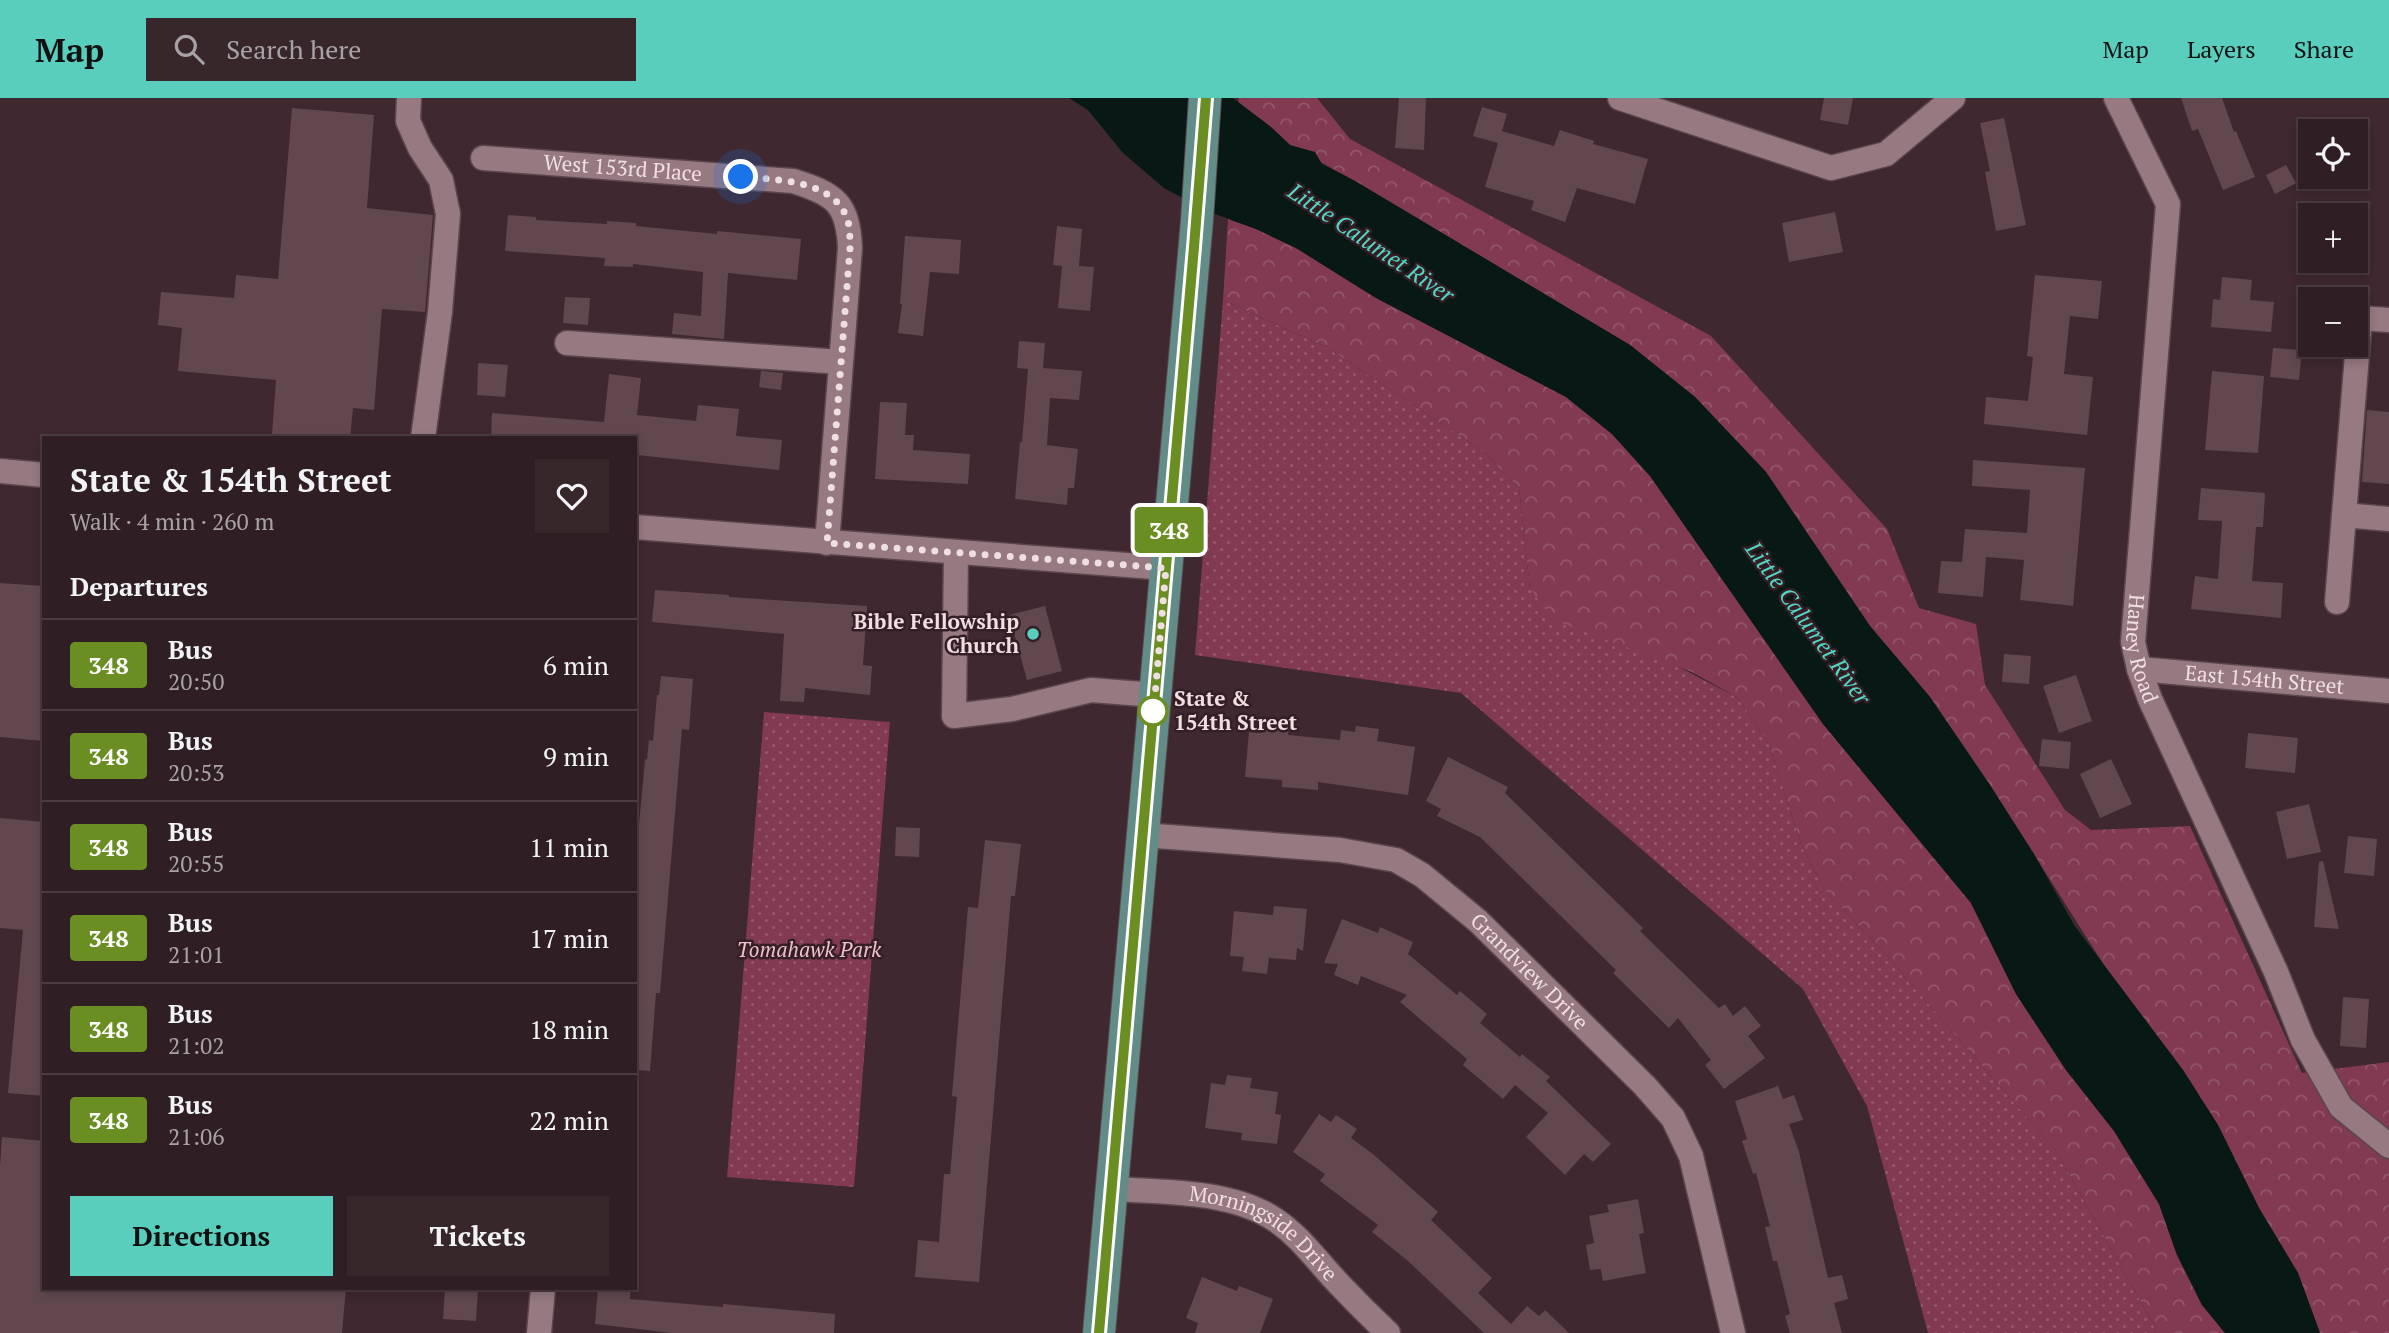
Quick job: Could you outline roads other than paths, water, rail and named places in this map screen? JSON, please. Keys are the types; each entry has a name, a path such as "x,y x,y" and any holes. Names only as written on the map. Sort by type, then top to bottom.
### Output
{"main road":[{"path":"1099,1333 1206,98"}],"street":[{"path":"410,98 408,121 420,148 441,180 448,214 440,312 423,436"},
{"path":"1620,98 1667,106 1831,168 1886,154 1952,98"},
{"name":"Haney Road","path":"2116,98 2168,204 2133,642 2139,669 2150,699 2276,972 2303,1040 2341,1107 2389,1146"},
{"name":"West 153rd Place","path":"483,158 793,181 819,189 840,205 849,224 850,248 841,362"},
{"path":"2337,602 2360,318 2389,320"},
{"path":"567,343 841,362 827,543"},
{"path":"0,471 42,475"},
{"path":"2344,515 2389,519"},
{"path":"637,527 1166,568"},
{"path":"956,552 954,716 1012,709 1091,690 1155,695"},
{"name":"East 154th Street","path":"2139,669 2389,691"},
{"name":"Grandview Drive","path":"1143,835 1340,849 1396,860 1422,875 1478,921 1646,1086 1673,1118 1691,1156 1733,1333"},
{"name":"Morningside Drive","path":"1112,1189 1186,1194 1235,1202 1273,1218 1299,1238 1338,1283 1388,1333"},
{"path":"539,1333 543,1290"}],"water":[{"name":"Little Calumet River","path":"1069,98 1233,98 1290,145 1315,152 1322,164 1630,345 1695,397 1766,472 1870,626 1930,697 2034,854 2074,925 2183,1070 2218,1125 2259,1208 2298,1273 2320,1333 2225,1333 2202,1305 2177,1255 2159,1204 2114,1131 2066,1070 2016,994 1971,903 1823,724 1650,476 1612,434 1566,397 1376,298 1296,248 1256,229 1207,211 1164,188 1123,153 1088,110"}],"place":[{"name":"Bible Fellowship Church","path":"1033,634"},
{"name":"State & 154th Street","path":"1153,711"}],"park label":[{"name":"Tomahawk Park","path":"809,950"}]}
